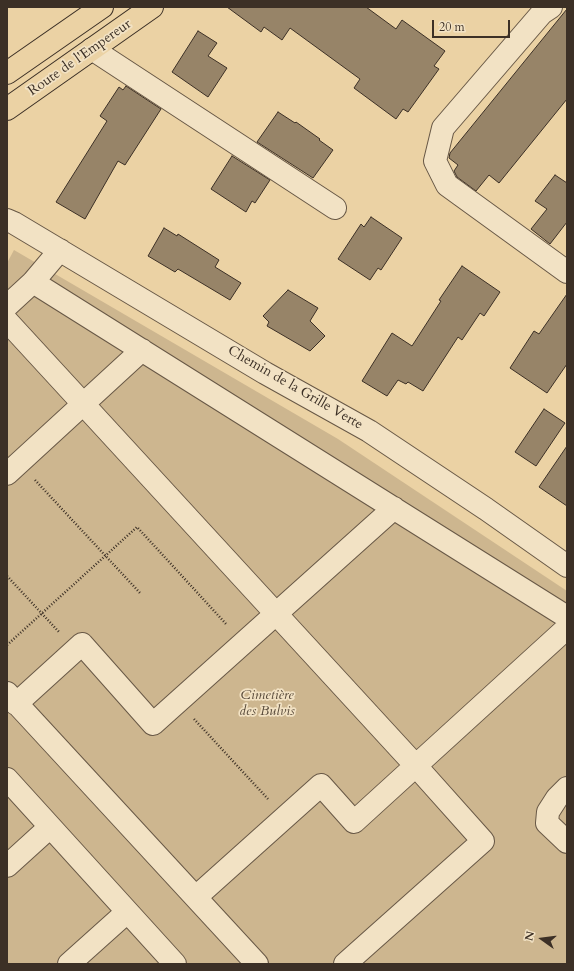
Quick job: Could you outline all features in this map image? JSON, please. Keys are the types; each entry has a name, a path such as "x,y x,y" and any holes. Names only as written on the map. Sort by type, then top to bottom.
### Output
{"main road":[{"name":"Route de l'Empereur","path":"7,73 102,7"},
{"name":"Route de l'Empereur","path":"7,109 152,7"}],"street":[{"path":"551,7 542,13 443,128 435,161 447,185 567,272"},
{"path":"92,49 335,208"},
{"name":"Chemin de la Grille Verte","path":"9,220 258,368 369,431 486,509 567,566"},
{"path":"7,306 33,282 60,250"},
{"path":"33,282 567,617"},
{"path":"7,321 416,766 483,841 345,964"},
{"path":"13,469 142,350"},
{"path":"257,964 12,698 82,644 153,724 394,508"},
{"path":"196,897 321,785 354,822 567,628"},
{"path":"7,779 175,964"},
{"path":"567,788 557,798 548,812 547,823 567,842"},
{"path":"7,866 50,827"},
{"path":"69,964 127,912"}],"path":[{"path":"13,469 105,556 141,594"},
{"path":"7,645 137,527 244,643"},
{"path":"7,576 75,650"},
{"path":"178,702 285,817"}],"green space":[{"name":"Cimetière des Bulvis","path":"14,250 338,439 567,591 567,964 7,964 7,263"}],"building":[{"path":"227,7 366,7 396,29 402,20 445,51 434,66 439,69 408,112 403,109 396,119 354,88 360,79 290,28 282,40 264,27 261,32"},
{"path":"567,9 567,99 499,183 489,175 476,191 457,177 454,171 458,165 449,158 450,153"},
{"path":"198,31 217,43 208,56 227,68 208,97 172,72"},
{"path":"126,86 161,109 125,165 118,161 85,219 56,202 107,121 100,116 119,87 123,90"},
{"path":"278,112 295,123 296,122 333,150 313,178 257,142"},
{"path":"232,156 270,180 255,203 252,201 246,212 211,189"},
{"path":"555,175 567,183 567,222 550,244 531,229 547,209 535,201"},
{"path":"371,217 402,238 381,270 378,268 370,280 338,259 361,224 364,227"},
{"path":"164,228 177,236 178,234 219,260 215,267 241,283 230,300 178,269 175,272 148,256"},
{"path":"462,266 500,292 484,316 480,313 462,340 458,337 423,391 408,382 406,384 398,380 387,396 362,381 392,333 412,346 441,301 439,300"},
{"path":"288,290 318,308 310,321 325,336 310,351 267,326 269,322 263,316"},
{"path":"567,294 567,364 547,393 510,368 534,331 539,334"},
{"path":"544,409 565,423 536,466 515,452"},
{"path":"567,446 567,506 539,487"}]}
